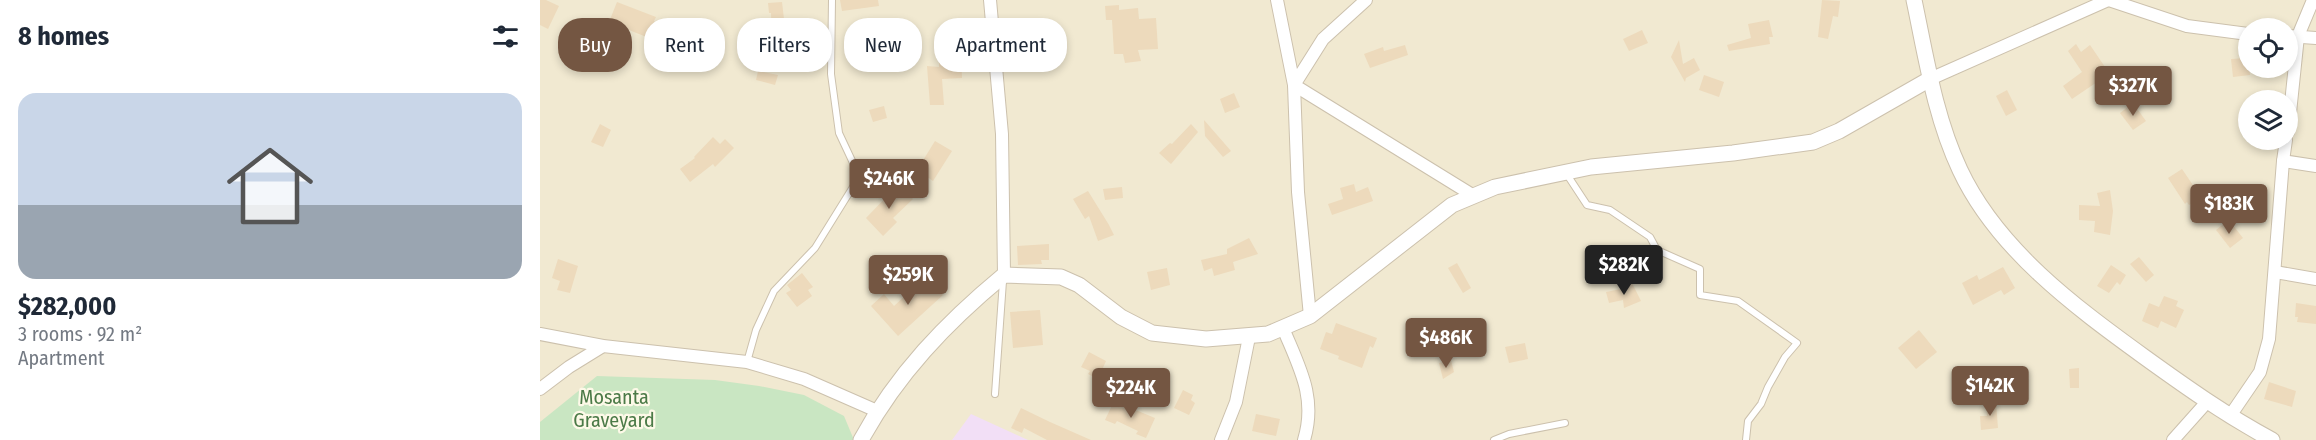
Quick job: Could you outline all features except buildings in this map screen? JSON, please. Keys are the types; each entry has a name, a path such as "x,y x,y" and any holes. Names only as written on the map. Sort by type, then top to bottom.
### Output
{"street":[{"path":"990,0 1002,134 1004,275"},
{"path":"1277,0 1294,85 1298,192 1310,316"},
{"path":"1294,85 1323,39 1366,0"},
{"path":"1914,0 1942,124 1960,172 2012,249 2092,317 2206,403 2272,440"},
{"path":"861,440 893,388 935,337 963,309 1004,275 1061,277 1079,285 1121,317 1152,333 1206,339 1268,334 1310,316 1452,205 1495,187 1591,167 1733,153 1813,142 1930,79 2108,0 2187,26 2238,33"},
{"path":"2298,27 2313,0"},
{"path":"2298,36 2316,38"},
{"path":"1294,85 1474,196"},
{"path":"2230,417 2260,372 2269,339 2285,150"},
{"path":"2283,161 2316,166"},
{"path":"2275,272 2316,279"},
{"path":"1283,328 1309,393 1309,426 1304,440"},
{"path":"540,333 603,346 747,362 804,379 877,411"},
{"path":"1221,440 1236,402 1249,337"},
{"path":"540,389 569,367 603,346"},
{"path":"2173,440 2206,403"}],"lane":[{"path":"747,362 756,330 774,291 815,248 856,182 854,165 839,133 832,86 830,22 832,0"},
{"path":"1566,173 1587,205 1610,210 1650,237 1657,250 1700,268 1700,295 1738,301 1797,343 1785,357 1761,404 1748,422 1746,440"},
{"path":"995,394 1004,275"},
{"path":"1494,440 1509,434 1565,423"}],"shaded area":[{"path":"540,0 2316,0 2316,440 540,440"},
{"path":"971,414 1028,440 952,440"}],"green space":[{"name":"Mosanta Graveyard","path":"597,376 715,380 804,395 844,416 854,440 540,440 540,422"}]}
